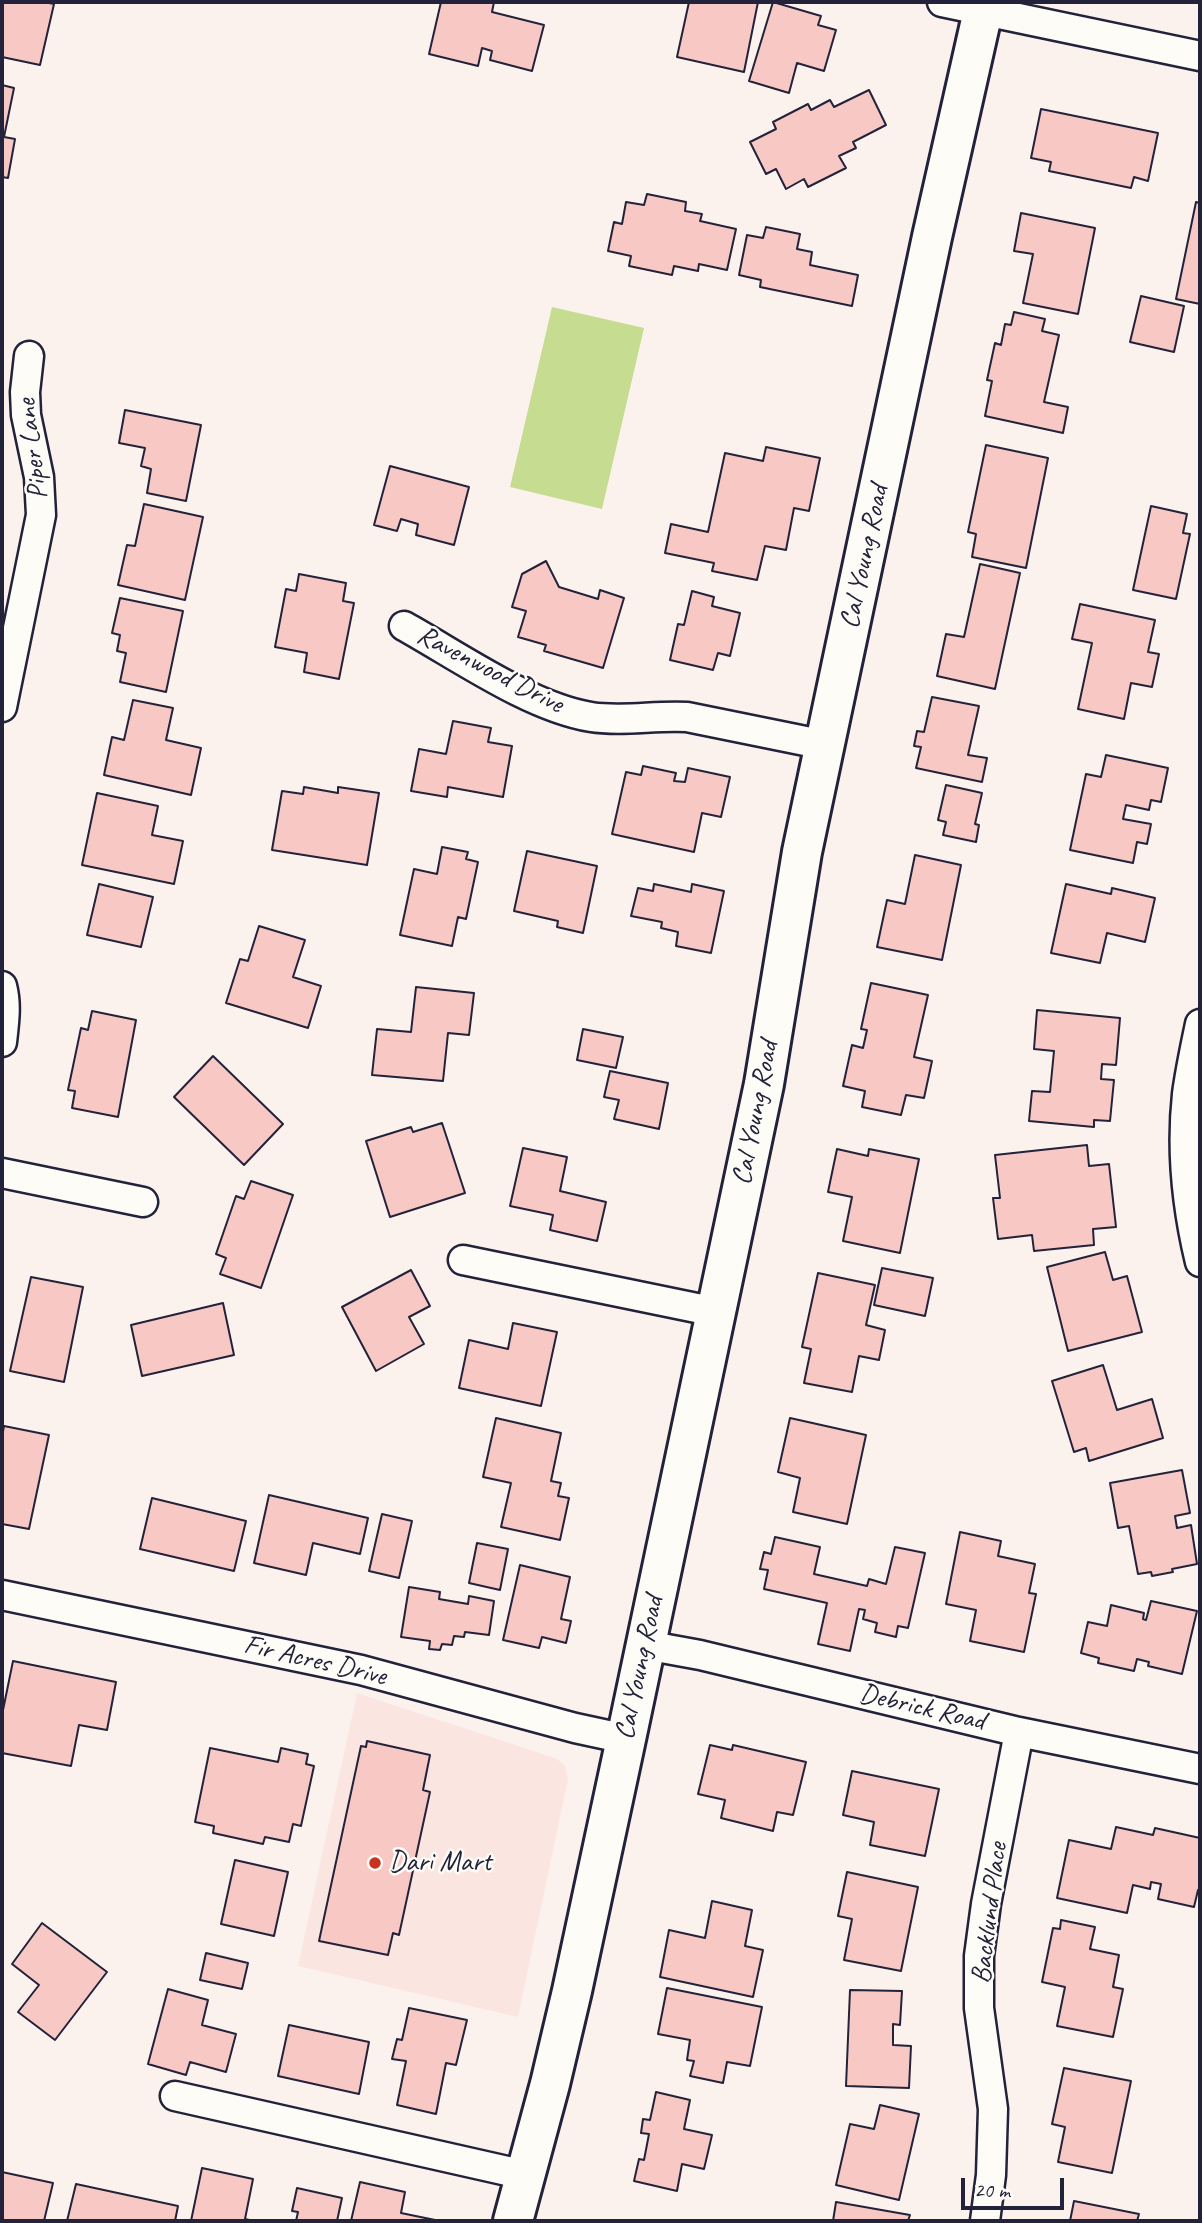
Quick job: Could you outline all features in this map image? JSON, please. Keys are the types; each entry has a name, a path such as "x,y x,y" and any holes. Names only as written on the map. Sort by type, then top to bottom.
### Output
{"main road":[{"name":"Cal Young Road","path":"513,2221 572,1991 626,1739 764,1084 802,852 932,237 984,6"}],"street":[{"path":"942,2 984,6 1200,56"},
{"name":"Piper Lane","path":"2,707 41,515 39,477 26,415 25,384 29,356"},
{"name":"Ravenwood Drive","path":"404,626 511,687 562,709 610,719 687,717 825,745"},
{"path":"2,986 5,1017 2,1042"},
{"path":"1200,1024 1187,1096 1185,1143 1191,1217 1200,1262"},
{"path":"2,1173 143,1202"},
{"path":"463,1260 716,1312"},
{"name":"Fir Acres Drive","path":"2,1595 361,1670 575,1728 626,1739"},
{"name":"Debrick Road","path":"645,1645 1019,1732 1200,1769"},
{"name":"Backlund Place","path":"985,2221 992,2165 993,2109 979,2008 979,1956 1019,1732"},
{"path":"175,2096 525,2175"}],"shaded area":[{"path":"357,1693 555,1758 565,1765 568,1779 518,2017 298,1966"}],"green space":[{"path":"552,307 644,328 602,509 510,487"}],"building":[{"path":"2,2 54,4 40,65 2,57"},
{"path":"441,2 494,2 492,12 544,25 532,71 490,60 492,51 482,48 478,66 429,54"},
{"path":"689,2 758,2 744,72 677,57"},
{"path":"773,2 821,16 818,25 836,30 824,71 797,63 789,93 749,81"},
{"path":"2,85 14,88 4,137 15,139 8,178 2,177"},
{"path":"869,90 886,125 853,142 856,148 839,156 846,168 808,187 804,179 786,189 776,169 766,174 750,142 776,129 773,122 808,104 811,110 830,100 834,107"},
{"path":"1041,109 1158,133 1148,181 1134,177 1131,188 1049,171 1051,162 1031,158"},
{"path":"647,194 686,202 685,211 702,214 700,221 736,229 727,270 699,264 698,271 674,266 672,275 629,266 631,256 608,251 614,222 622,224 626,202 644,205"},
{"path":"1196,202 1200,203 1200,304 1176,299"},
{"path":"1021,213 1095,228 1078,314 1023,303 1033,254 1014,251"},
{"path":"766,227 800,234 797,249 812,252 810,265 858,275 852,306 760,287 761,280 739,275 747,235 763,238"},
{"path":"1141,296 1184,306 1174,352 1130,342"},
{"path":"1014,312 1045,319 1042,331 1059,335 1044,402 1068,407 1063,433 985,416 992,381 987,380 995,343 1001,345 1005,324 1011,325"},
{"path":"125,410 201,425 186,501 147,493 151,469 141,466 145,448 119,443"},
{"path":"986,445 1048,458 1026,568 972,557 976,534 968,532"},
{"path":"766,447 820,458 809,511 794,508 786,550 765,546 757,580 712,571 714,563 665,553 671,524 708,532 725,453 763,461"},
{"path":"390,466 469,487 454,545 416,535 418,524 401,519 397,531 374,525"},
{"path":"144,504 203,517 185,600 118,585 127,545 135,546"},
{"path":"1151,506 1187,514 1183,533 1190,534 1176,599 1133,590"},
{"path":"546,561 559,587 598,599 600,590 624,598 603,668 544,651 546,645 518,637 526,611 512,607 522,574"},
{"path":"980,564 1020,573 995,689 937,676 946,634 964,637"},
{"path":"299,574 346,583 343,601 354,603 339,679 304,672 307,653 275,647 286,589 296,591"},
{"path":"692,591 714,597 712,606 740,613 730,656 718,653 713,670 670,660 678,624 684,625"},
{"path":"120,598 183,611 166,692 120,682 126,653 117,651 120,635 112,633"},
{"path":"1080,604 1155,620 1148,652 1159,654 1152,687 1131,683 1124,719 1078,709 1092,643 1072,639"},
{"path":"932,697 979,706 968,755 987,758 982,782 916,768 921,747 914,746 917,731 924,732"},
{"path":"133,700 173,708 166,740 201,748 191,795 104,775 112,737 124,740"},
{"path":"453,721 491,728 488,742 512,746 503,797 448,787 447,797 411,791 419,749 446,754"},
{"path":"1106,755 1168,768 1161,802 1151,800 1149,810 1126,805 1123,819 1151,824 1147,844 1137,842 1133,863 1070,850 1086,774 1101,777"},
{"path":"643,766 676,773 674,781 685,782 688,768 730,777 721,817 702,813 694,852 612,834 626,772 641,775"},
{"path":"946,785 982,793 975,824 979,825 976,842 943,835 946,822 938,820"},
{"path":"304,787 338,793 338,787 379,793 367,865 272,850 282,791 303,794"},
{"path":"97,793 158,806 152,835 183,841 174,884 82,865"},
{"path":"442,847 468,852 466,859 478,862 466,919 458,917 452,946 400,935 414,869 437,874"},
{"path":"527,851 597,866 583,933 557,927 558,921 514,911"},
{"path":"915,855 961,865 942,960 877,947 887,900 905,904"},
{"path":"99,884 153,897 141,947 87,935"},
{"path":"654,884 691,892 692,884 724,891 711,953 676,946 678,932 661,928 662,922 631,916 638,888 653,891"},
{"path":"1066,884 1111,894 1112,888 1155,898 1145,942 1107,933 1100,963 1051,953"},
{"path":"259,926 305,940 293,977 321,986 308,1028 226,1003 240,959 248,961"},
{"path":"871,983 928,995 914,1057 932,1061 924,1098 906,1095 901,1115 862,1107 865,1091 843,1086 852,1045 863,1048 867,1030 861,1029"},
{"path":"416,987 474,993 469,1035 448,1033 443,1081 372,1075 377,1029 411,1032"},
{"path":"1037,1010 1120,1018 1116,1065 1102,1064 1101,1079 1114,1080 1110,1121 1094,1120 1094,1127 1029,1121 1032,1091 1050,1092 1054,1051 1034,1049"},
{"path":"92,1011 136,1020 118,1117 72,1108 75,1091 68,1090 81,1028 88,1030"},
{"path":"583,1029 623,1037 616,1068 577,1060"},
{"path":"213,1056 283,1124 244,1165 174,1097"},
{"path":"610,1071 668,1083 659,1129 614,1119 619,1100 604,1097"},
{"path":"442,1123 465,1193 390,1217 366,1141 411,1127 413,1132"},
{"path":"1087,1145 1089,1166 1109,1164 1116,1227 1093,1229 1094,1245 1034,1251 1032,1235 998,1239 993,1198 1000,1198 995,1155"},
{"path":"523,1148 567,1157 560,1191 606,1202 597,1241 550,1230 553,1215 510,1206"},
{"path":"837,1149 868,1156 869,1149 919,1159 900,1253 843,1241 852,1197 828,1192"},
{"path":"251,1181 293,1195 261,1288 220,1274 226,1258 216,1254 236,1196 244,1199"},
{"path":"1105,1252 1113,1280 1127,1276 1142,1332 1068,1351 1047,1267"},
{"path":"882,1268 933,1278 925,1316 874,1305"},
{"path":"411,1270 430,1306 409,1317 424,1344 376,1371 342,1307"},
{"path":"818,1273 875,1285 866,1325 885,1330 879,1360 859,1356 852,1392 804,1383 811,1349 802,1347"},
{"path":"31,1277 83,1287 64,1382 10,1371"},
{"path":"223,1303 234,1355 142,1376 131,1325"},
{"path":"513,1323 557,1332 541,1406 459,1388 469,1340 508,1349"},
{"path":"1103,1365 1117,1410 1152,1399 1163,1438 1089,1461 1086,1448 1074,1452 1052,1381"},
{"path":"496,1418 561,1433 551,1481 561,1483 558,1496 569,1498 560,1540 501,1527 511,1483 483,1477"},
{"path":"790,1418 866,1435 847,1524 793,1512 800,1478 778,1472"},
{"path":"4,1426 49,1435 29,1529 2,1524"},
{"path":"1182,1470 1190,1513 1175,1516 1177,1528 1191,1525 1197,1564 1152,1576 1151,1572 1138,1574 1129,1526 1118,1528 1110,1483"},
{"path":"269,1495 368,1518 360,1554 313,1543 306,1575 254,1563"},
{"path":"152,1498 246,1521 234,1571 140,1549"},
{"path":"382,1514 412,1521 399,1578 369,1571"},
{"path":"960,1532 1001,1541 998,1556 1035,1564 1029,1593 1036,1594 1024,1652 970,1641 976,1610 946,1604"},
{"path":"775,1537 820,1547 814,1574 867,1586 869,1579 886,1584 895,1547 925,1553 908,1628 898,1626 896,1637 875,1632 877,1623 863,1619 865,1610 859,1609 850,1651 818,1644 827,1603 764,1589 768,1570 760,1569 764,1552 771,1554"},
{"path":"477,1543 508,1549 500,1590 469,1583"},
{"path":"520,1565 570,1577 561,1619 571,1621 566,1643 542,1637 539,1648 503,1640"},
{"path":"409,1587 440,1592 439,1599 468,1604 469,1596 494,1601 489,1635 465,1632 464,1637 454,1636 452,1645 442,1644 440,1650 429,1649 430,1641 401,1637"},
{"path":"1151,1601 1197,1611 1182,1674 1148,1666 1149,1662 1137,1659 1134,1671 1098,1663 1099,1658 1081,1653 1088,1622 1107,1626 1111,1605 1144,1613 1143,1619 1146,1620"},
{"path":"13,1661 116,1682 107,1730 79,1725 71,1766 2,1753 2,1715"},
{"name":"Dari Mart","path":"367,1741 430,1755 423,1790 430,1792 399,1935 393,1933 388,1955 319,1941 361,1746 366,1747"},
{"path":"710,1745 732,1750 733,1745 806,1762 793,1815 777,1812 773,1831 721,1818 725,1800 698,1794"},
{"path":"210,1748 278,1762 281,1748 308,1754 306,1764 314,1766 301,1826 293,1824 289,1842 265,1837 263,1844 213,1833 214,1826 195,1822"},
{"path":"852,1771 939,1789 925,1856 870,1845 874,1822 843,1815"},
{"path":"1116,1827 1153,1835 1155,1828 1200,1838 1200,1891 1198,1890 1194,1907 1158,1899 1161,1884 1151,1882 1150,1889 1133,1885 1127,1913 1057,1898 1069,1840 1111,1849"},
{"path":"235,1860 288,1872 274,1936 221,1924"},
{"path":"847,1872 918,1887 901,1971 844,1960 852,1919 838,1916"},
{"path":"712,1901 752,1910 745,1946 763,1950 753,1997 660,1977 669,1930 705,1938"},
{"path":"1061,1920 1095,1927 1090,1949 1119,1955 1113,1987 1123,1989 1113,2037 1057,2026 1065,1987 1042,1982 1053,1928 1060,1929"},
{"path":"42,1923 107,1972 55,2040 18,2012 39,1985 12,1964"},
{"path":"206,1953 248,1963 242,1989 200,1980"},
{"path":"667,1988 762,2007 750,2066 727,2062 723,2083 690,2076 694,2061 687,2060 690,2040 658,2034"},
{"path":"168,1989 208,2000 202,2025 236,2034 226,2072 190,2062 186,2075 148,2064"},
{"path":"850,1990 902,1991 900,2025 893,2024 893,2045 911,2046 909,2088 846,2086"},
{"path":"409,2008 467,2020 456,2065 446,2063 436,2114 397,2105 406,2061 392,2059 397,2039 402,2040"},
{"path":"289,2025 369,2042 359,2094 278,2076"},
{"path":"1064,2068 1131,2081 1112,2173 1058,2162 1065,2127 1052,2124"},
{"path":"656,2092 690,2100 684,2129 712,2135 704,2169 682,2164 677,2191 634,2181 639,2159 644,2160 649,2134 641,2133 643,2119 650,2120"},
{"path":"880,2105 919,2114 899,2200 836,2185 850,2124 874,2129"},
{"path":"202,2168 253,2179 245,2219 254,2221 191,2221"},
{"path":"2,2172 53,2183 44,2221 2,2221"},
{"path":"360,2182 405,2192 401,2213 440,2221 351,2221"},
{"path":"76,2184 178,2206 175,2221 67,2221"},
{"path":"297,2188 342,2198 337,2221 296,2221 298,2212 292,2211"},
{"path":"1074,2201 1139,2214 1137,2221 1070,2221"},
{"path":"836,2202 910,2215 908,2221 833,2221"}],"place":[{"name":"Dari Mart","path":"375,1863"}]}
